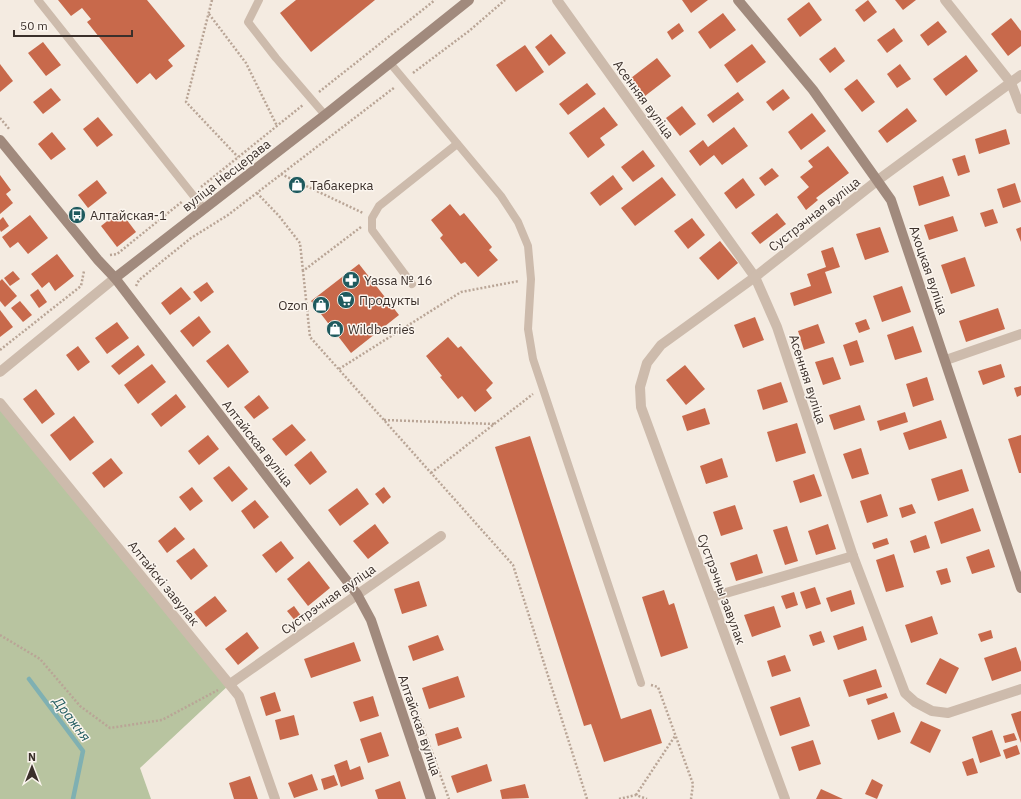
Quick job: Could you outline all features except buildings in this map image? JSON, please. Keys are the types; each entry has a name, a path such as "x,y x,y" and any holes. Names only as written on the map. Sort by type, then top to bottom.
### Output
{"main road":[{"name":"вуліца Несцерава","path":"115,278 325,116 469,0"},
{"name":"Ахоцкая вуліца","path":"738,0 813,90 891,200 946,360 1021,588"},
{"name":"Алтайская вуліца","path":"0,140 98,260 115,278 357,594 371,620 431,799"}],"street":[{"name":"Асенняя вуліца","path":"557,0 755,277 777,327 853,556 905,693 915,702 932,711 948,713 1021,689"},
{"path":"945,0 1011,83 1021,109"},
{"name":"Сустрэчная вуліца","path":"640,387 647,363 661,345 755,277 878,180 1021,75"},
{"name":"вуліца Несцерава","path":"0,372 115,278"},
{"path":"946,360 1021,334"},
{"name":"Сустрэчны завулак","path":"640,387 641,407 786,799"},
{"name":"Алтайскі завулак","path":"0,403 239,696 275,799"},
{"name":"Сустрэчная вуліца","path":"230,684 440,536"},
{"path":"712,597 853,556"}],"lane":[{"path":"38,0 204,209"},
{"path":"259,0 248,22 325,116"},
{"path":"390,63 501,196 518,222 528,246 531,279 528,329 533,359 641,683"},
{"path":"412,284 372,230 372,218 379,206 457,144"}],"path":[{"path":"212,0 186,102 238,157"},
{"path":"117,254 435,0"},
{"path":"135,288 139,280 191,238 228,215 469,31 505,0"},
{"path":"209,13 246,63 277,126"},
{"path":"281,174 372,218 303,271"},
{"path":"257,193 279,216 300,243 310,337 513,565 587,799"},
{"path":"0,350 81,286 84,271"},
{"path":"339,369 461,292 531,279"},
{"path":"431,473 542,386"},
{"path":"384,420 495,424"},
{"path":"0,635 40,659 80,706 110,728 162,720 230,684"},
{"path":"641,683 658,687 692,784 691,799"},
{"path":"636,796 676,735"},
{"path":"619,799 636,796 648,799"}],"green space":[{"path":"0,400 230,684 140,768 151,799 0,799"}],"waterway":[{"name":"Дражня","path":"29,679 83,751 73,799"}],"place":[{"name":"Табакерка","path":"297,185"},
{"name":"Алтайская-1","path":"77,215"},
{"name":"Yassa № 16","path":"351,280"},
{"name":"Продукты","path":"346,300"},
{"name":"Ozon","path":"321,305"},
{"name":"Wildberries","path":"335,329"}]}
